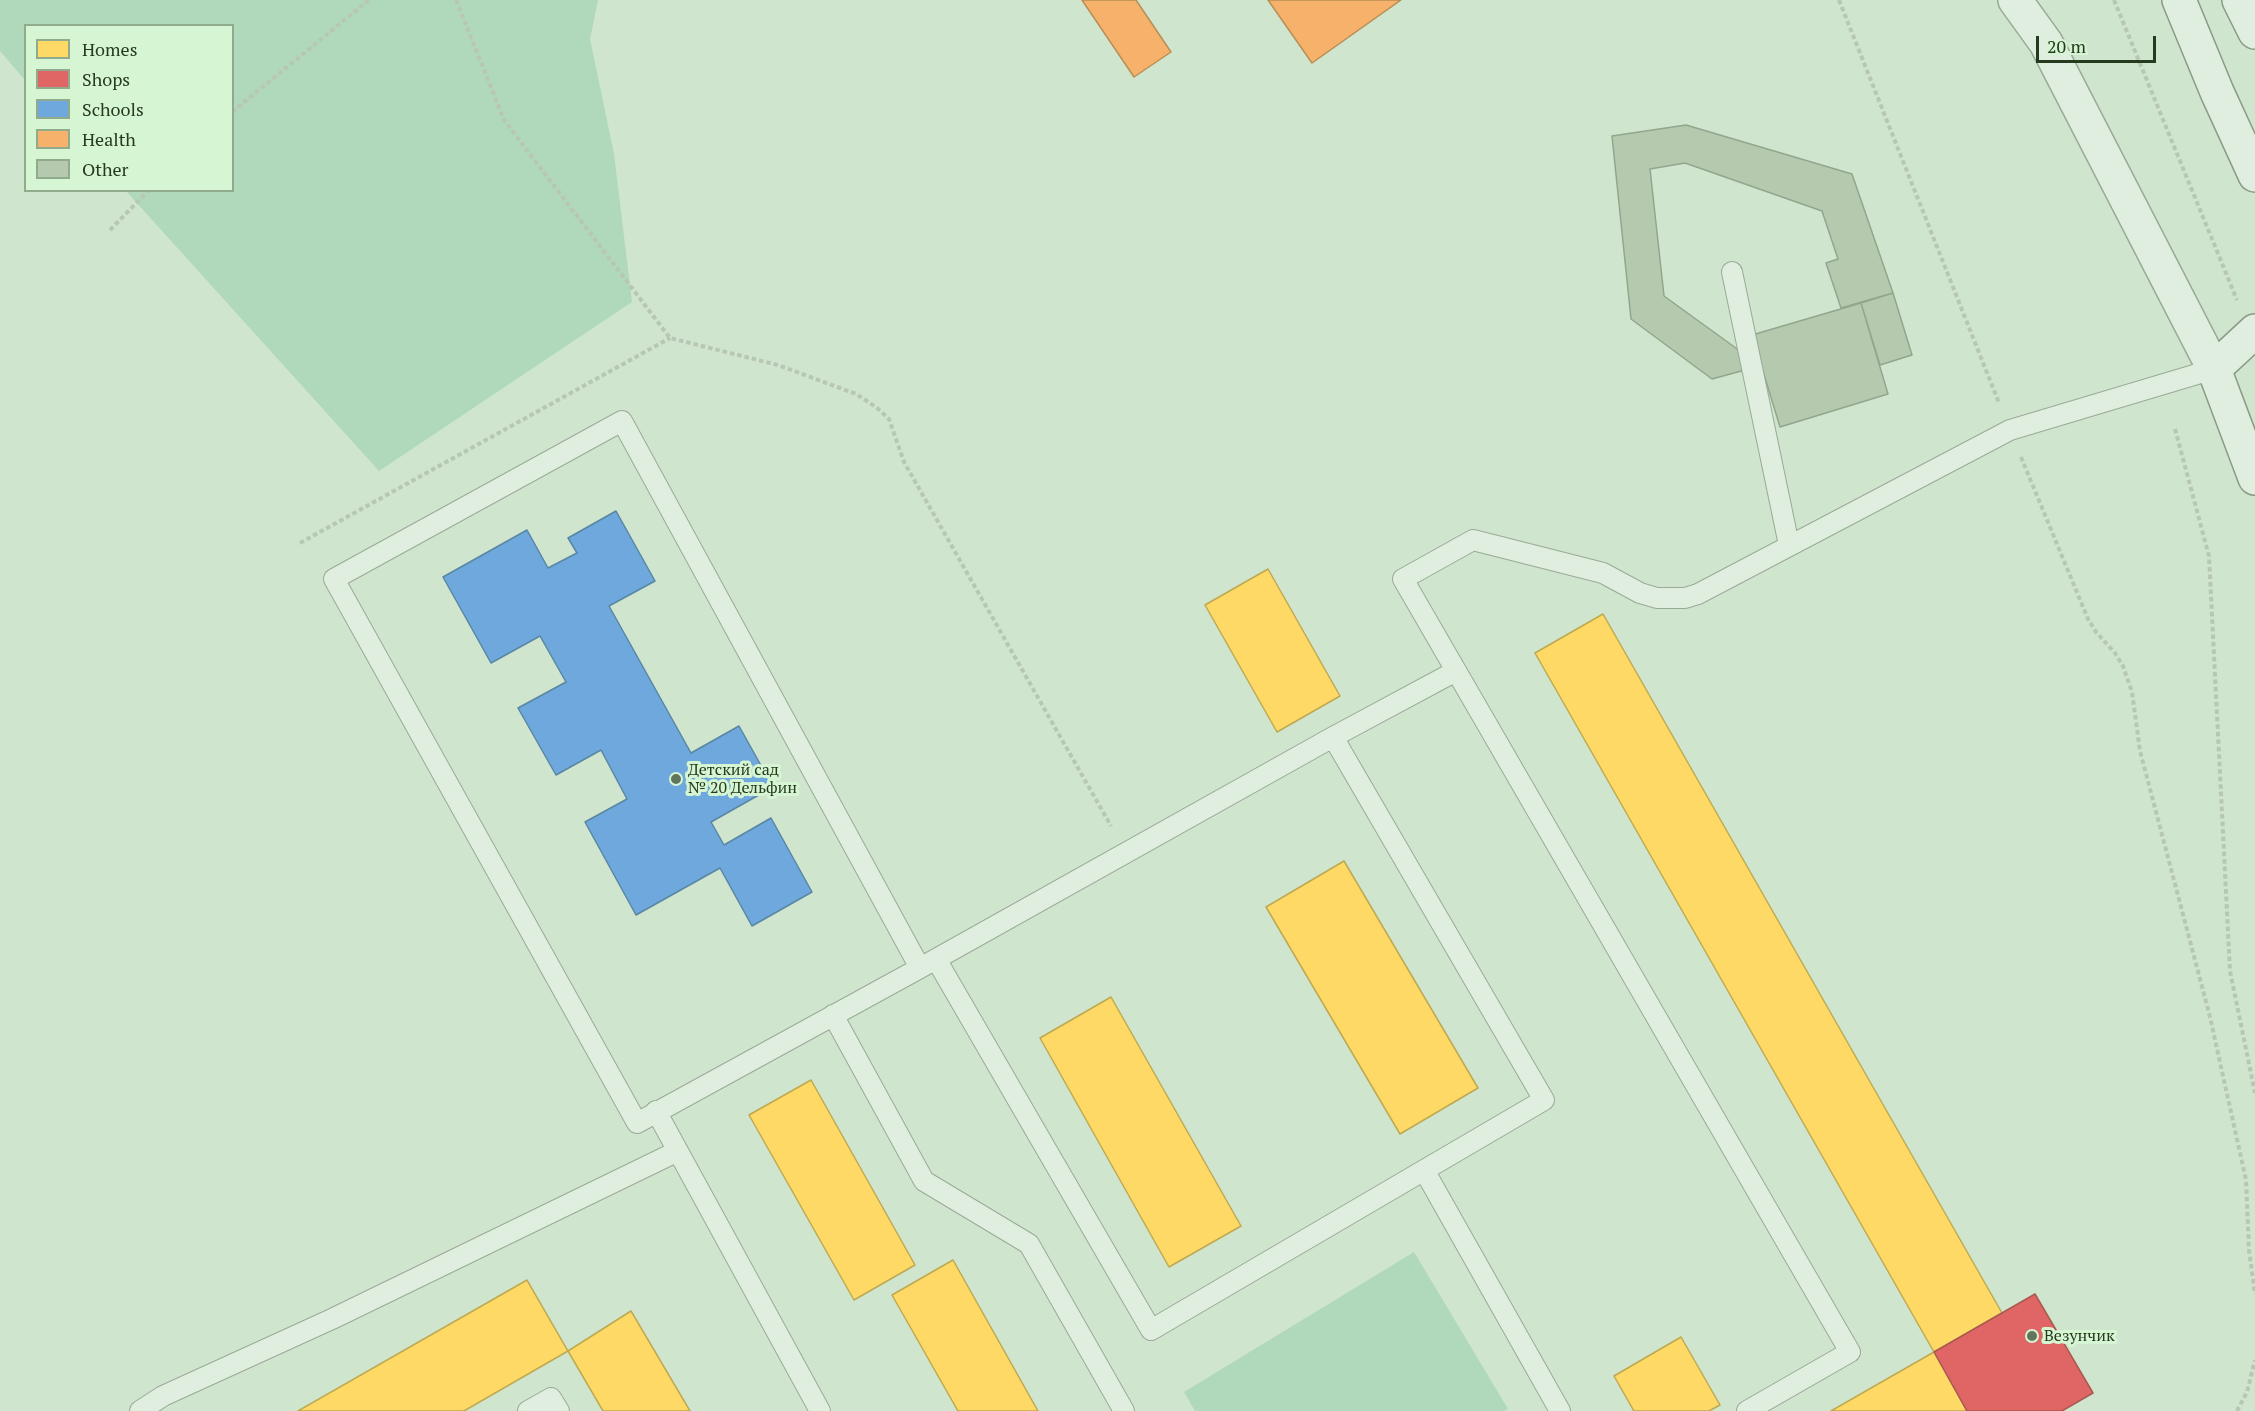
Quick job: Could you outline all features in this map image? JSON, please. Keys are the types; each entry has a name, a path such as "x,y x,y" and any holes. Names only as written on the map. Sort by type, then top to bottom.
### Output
{"street":[{"path":"2015,0 2046,43 2214,369 2255,478"},
{"path":"2179,0 2255,175"},
{"path":"2239,0 2255,32"},
{"path":"2214,369 2255,331"}],"lane":[{"path":"1732,272 1789,545"},
{"path":"1748,1411 1850,1352 1403,579 1473,540 1603,573 1640,593 1657,598 1671,599 1698,594 2010,430 2214,369"},
{"path":"1332,737 1544,1100 1152,1330 928,963 622,421 334,579 637,1123 928,963 1332,737 1456,671"},
{"path":"833,1015 924,1181 1029,1244 1124,1411"},
{"path":"656,1111 820,1411"},
{"path":"140,1411 164,1396 332,1319 678,1151"},
{"path":"1424,1170 1560,1411"},
{"path":"528,1411 551,1398 559,1411"}],"path":[{"path":"234,110 369,0"},
{"path":"456,0 504,120 670,338 778,365 822,381 866,400 889,419 904,462 1126,852"},
{"path":"1839,0 2010,430 2088,619 2123,666 2132,692 2140,751 2210,1017 2246,1180 2249,1250 2255,1294"},
{"path":"2114,0 2237,300"},
{"path":"110,230 147,192"},
{"path":"300,543 670,338"},
{"path":"2175,429 2209,556 2230,971 2255,1093"},
{"path":"2236,1411 2247,1392 2255,1360"}],"green space":[{"path":"0,0 598,0 590,39 614,154 632,302 379,471 127,192 234,192 234,24 24,24 24,79 0,51"},
{"path":"1414,1252 1508,1409 1504,1411 1195,1411 1184,1392"}],"building: Homes":[{"path":"1268,569 1340,696 1277,732 1205,605"},
{"path":"1603,614 2002,1313 1934,1352 1535,653"},
{"path":"1344,861 1478,1088 1400,1134 1266,907"},
{"path":"1111,997 1241,1226 1169,1267 1040,1038"},
{"path":"811,1080 915,1265 854,1300 749,1115"},
{"path":"953,1260 1038,1411 958,1411 892,1295"},
{"path":"527,1280 568,1351 464,1411 298,1411"},
{"path":"631,1311 690,1411 603,1411 568,1351"},
{"path":"1681,1337 1720,1405 1709,1411 1634,1411 1614,1376"},
{"path":"1934,1352 1967,1411 1831,1411"}],"building: Shops":[{"path":"2035,1294 2093,1393 2062,1411 1967,1411 1934,1352"}],"building: Schools":[{"path":"616,511 655,581 609,606 691,753 739,726 773,787 711,822 724,845 771,818 812,892 752,926 720,868 636,915 585,822 627,799 601,750 556,775 518,708 566,682 540,636 491,663 443,577 527,530 548,568 577,553 568,538"}],"building: Health":[{"path":"1082,0 1136,0 1171,52 1134,77"},
{"path":"1268,0 1401,0 1312,63"}],"building: Other":[{"path":"1686,125 1852,174 1893,293 1841,308 1826,263 1838,259 1822,211 1685,163 1650,169 1664,296 1740,351 1745,370 1712,379 1631,319 1612,136"},
{"path":"1893,293 1912,355 1880,365 1861,303"},
{"path":"1861,303 1888,394 1780,427 1752,335"}],"place":[{"name":"Детский сад № 20 Дельфин","path":"676,779"},
{"name":"Везунчик","path":"2032,1336"}]}
